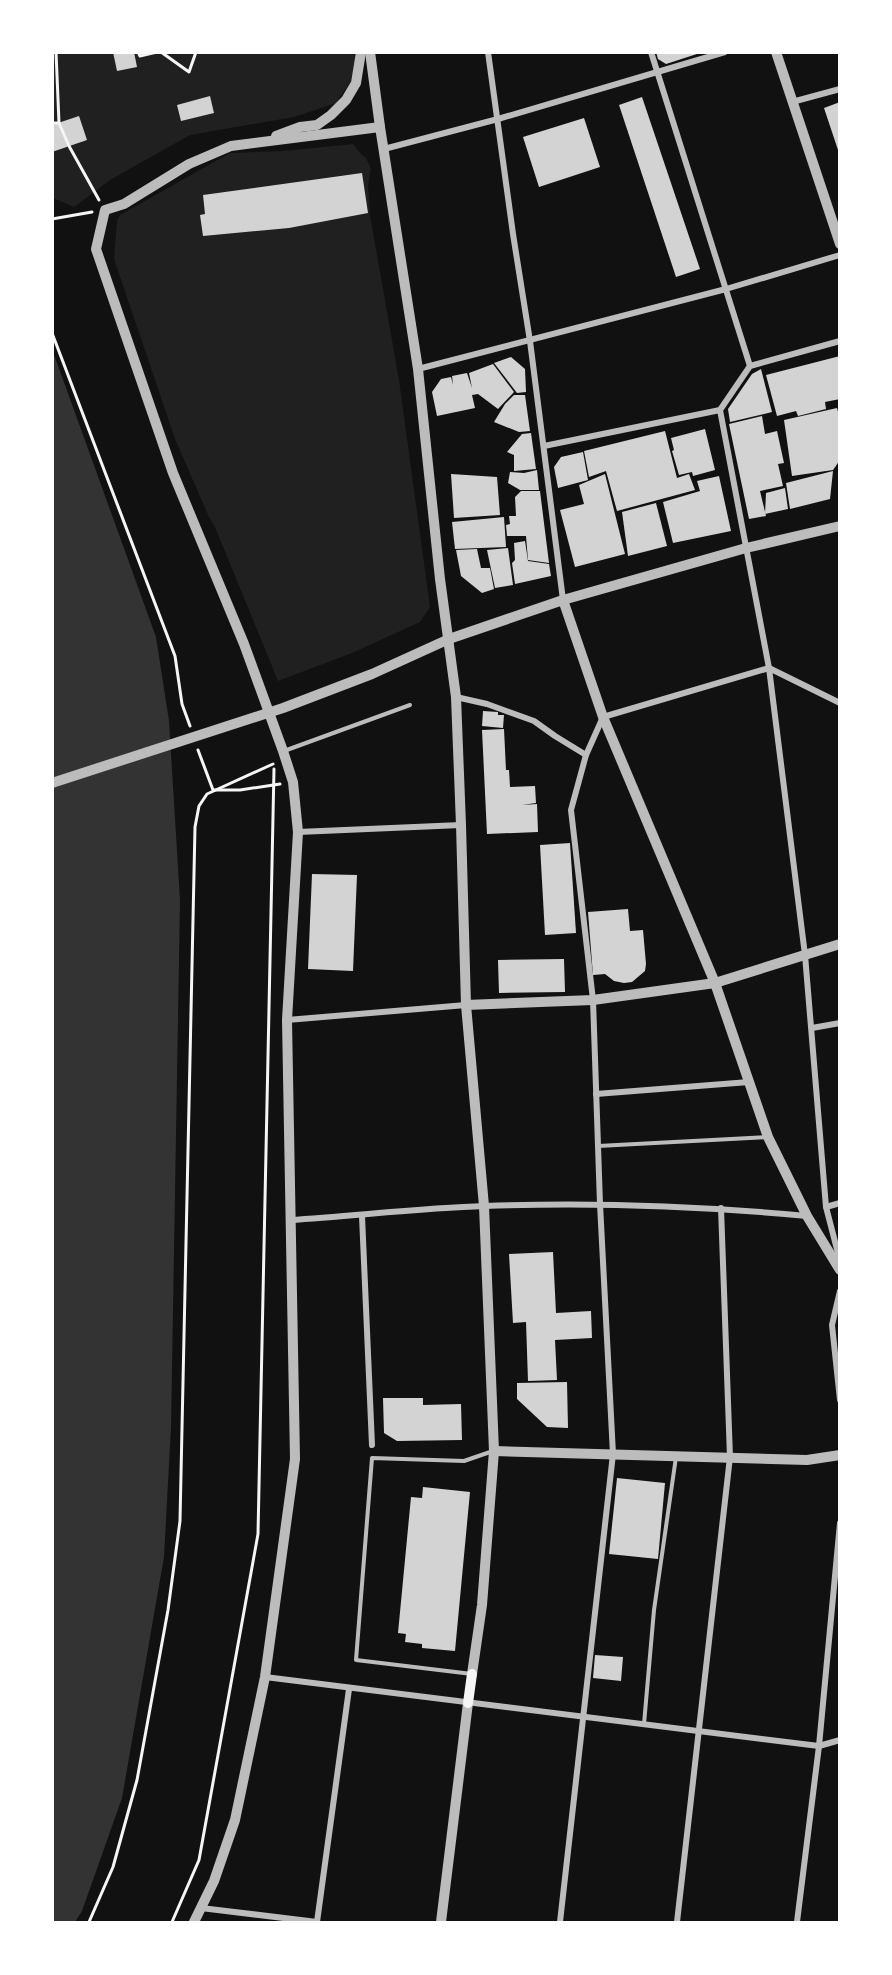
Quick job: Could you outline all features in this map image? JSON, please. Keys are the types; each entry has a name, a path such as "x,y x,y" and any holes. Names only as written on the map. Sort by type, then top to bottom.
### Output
{"main road":[{"path":"468,1703 472,1674"}],"street":[{"path":"260,142 300,127 317,124 331,115 346,100 356,83 361,52"},
{"path":"370,52 418,369 456,697 466,1005 484,1206 494,1450 482,1605 472,1674"},
{"path":"488,52 530,341 563,600 603,717 715,983 768,1137 807,1216 840,1270"},
{"path":"651,52 750,366"},
{"path":"384,149 498,119 725,52"},
{"path":"776,52 840,244"},
{"path":"792,102 840,89"},
{"path":"194,1923 214,1881 235,1820 265,1677 295,1459 287,1020 298,832 293,782 283,751 244,644 173,473 96,249 105,210 124,204 189,164 231,146 380,127"},
{"path":"418,369 726,290 840,255"},
{"path":"544,446 720,410 750,366 840,341"},
{"path":"720,410 769,668 805,955 826,1207 840,1261"},
{"path":"52,783 283,708 372,674 449,639 563,600 746,548 840,526"},
{"path":"560,1923 613,1454 600,1204 593,1000 571,810 586,755 603,717 769,668 840,703"},
{"path":"456,697 487,704 534,722 586,755"},
{"path":"298,832 461,825"},
{"path":"287,1020 466,1005 593,1000 715,983 840,944"},
{"path":"812,1028 840,1023"},
{"path":"596,1094 749,1082"},
{"path":"826,1207 840,1203"},
{"path":"291,1220 484,1206 600,1204 721,1208 807,1216"},
{"path":"677,1923 730,1457 721,1208"},
{"path":"362,1216 372,1445"},
{"path":"840,1291 831,1325 840,1400"},
{"path":"832,1333 840,1326"},
{"path":"494,1450 807,1460 840,1455"},
{"path":"797,1923 836,1610 840,1524"},
{"path":"265,1677 819,1746 840,1740"},
{"path":"201,1908 317,1922 349,1689"},
{"path":"441,1923 468,1703"},
{"path":"199,1923 201,1908"}],"lane":[{"path":"283,751 410,705"},
{"path":"598,1146 768,1137"},
{"path":"472,1674 356,1660 372,1458 464,1461 494,1450"},
{"path":"644,1724 654,1610 676,1457"}],"path":[{"path":"52,219 105,210 69,146 59,123 56,52"},
{"path":"138,52 140,56 159,52 189,72 196,52"},
{"path":"52,123 59,123"},
{"path":"52,333 175,656 182,704 194,736"},
{"path":"197,747 213,790"},
{"path":"89,1923 113,1867 137,1780 168,1610 180,1521 195,827 200,806 207,794 274,764 283,751"},
{"path":"172,1923 199,1860 258,1534 274,764"},
{"path":"213,790 240,790 293,782"}],"shaded area":[{"path":"53,53 355,53 353,78 336,103 294,117 190,135 110,180 74,207 53,198"},
{"path":"353,144 366,158 371,169 368,185 370,215 399,380 430,607 420,622 352,653 278,681 215,527 175,439 114,259 117,221 120,215 230,153 283,151"},
{"path":"52,349 156,637 169,721 180,900 171,1427 164,1557 122,1798 82,1911 75,1922 52,1922"}],"building":[{"path":"113,52 134,52 137,67 117,71"},
{"path":"656,52 700,53 666,64 658,59"},
{"path":"210,96 214,113 181,121 177,105"},
{"path":"642,97 700,269 676,277 619,105"},
{"path":"840,102 840,152 839,153 824,108"},
{"path":"79,116 87,140 52,152 52,125"},
{"path":"584,118 600,167 539,187 523,137"},
{"path":"362,173 368,213 289,228 203,236 200,215 205,214 203,195"},
{"path":"840,356 840,399 825,402 826,409 798,416 796,411 777,416 766,375"},
{"path":"511,357 525,369 526,392 517,393 494,363"},
{"path":"493,364 514,392 498,409 478,394 472,395 475,408 437,416 432,392 441,379 451,377 453,385 452,376 467,373 472,388 469,373"},
{"path":"761,369 772,412 730,422 728,409 752,374"},
{"path":"514,395 525,395 530,431 519,432 494,422 505,404"},
{"path":"837,408 840,419 840,460 833,470 792,476 784,420"},
{"path":"762,416 765,434 777,431 784,463 778,464 783,486 760,491 766,516 749,519 729,424"},
{"path":"705,429 715,470 693,476 692,472 679,475 671,438"},
{"path":"665,431 677,478 689,474 695,490 617,511 606,471 589,477 584,451"},
{"path":"531,433 536,469 514,471 514,455 507,452 522,434"},
{"path":"583,452 588,480 558,488 554,467 561,457"},
{"path":"537,470 539,490 520,490 508,483 510,472 524,473"},
{"path":"833,471 830,499 790,509 786,483"},
{"path":"451,474 497,477 500,515 454,518"},
{"path":"605,474 625,554 575,567 560,510 584,504 579,485"},
{"path":"719,476 731,531 673,543 663,502 700,491 697,481"},
{"path":"785,488 788,509 765,514 766,493"},
{"path":"521,491 540,491 549,563 528,560 526,536 507,536 506,525 510,524 509,516 516,516 515,497"},
{"path":"656,503 667,546 628,556 622,512"},
{"path":"504,517 506,547 455,549 452,522"},
{"path":"525,541 528,561 549,564 551,576 515,584 512,563 515,560 514,543"},
{"path":"508,548 513,585 495,588 487,550"},
{"path":"477,549 481,568 490,568 494,589 482,593 461,576 456,550"},
{"path":"483,711 498,712 498,715 504,715 503,728 482,726"},
{"path":"504,729 506,770 509,770 510,787 535,786 536,803 522,805 537,804 538,832 487,834 482,730"},
{"path":"570,843 576,933 545,935 540,845"},
{"path":"312,874 357,875 353,971 308,969"},
{"path":"628,909 630,931 643,930 645,971 632,982 624,983 614,981 605,974 593,975 588,912"},
{"path":"564,959 565,992 499,993 498,960"},
{"path":"553,1252 556,1313 591,1311 592,1338 555,1340 557,1380 528,1381 526,1322 513,1323 509,1254"},
{"path":"567,1382 568,1428 547,1427 517,1399 517,1383"},
{"path":"383,1398 423,1398 423,1405 461,1404 462,1440 397,1441 384,1433"},
{"path":"617,1478 665,1483 658,1559 609,1554"},
{"path":"423,1487 470,1492 455,1651 422,1648 422,1644 405,1642 406,1634 398,1633 411,1497 422,1498"},
{"path":"595,1655 623,1657 621,1681 593,1678"}]}
